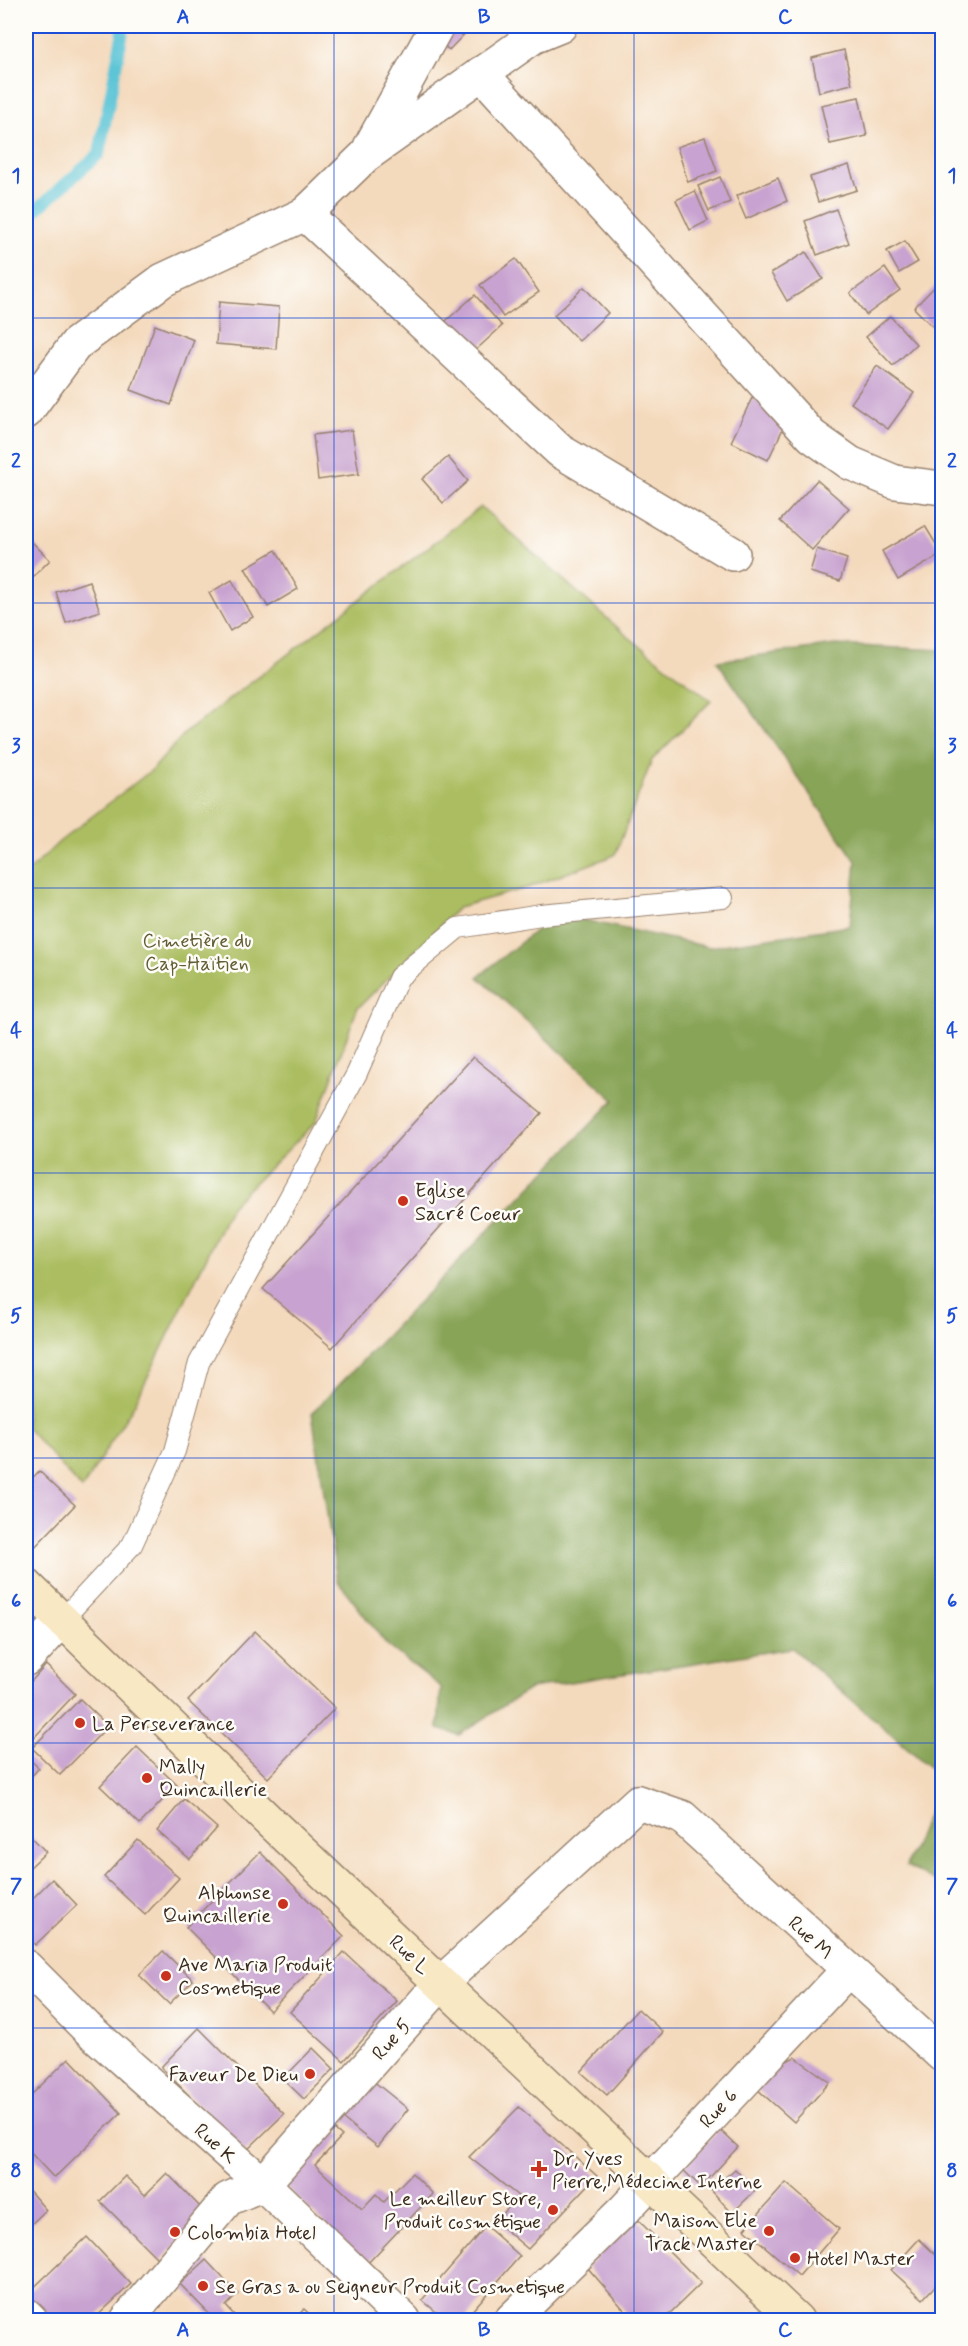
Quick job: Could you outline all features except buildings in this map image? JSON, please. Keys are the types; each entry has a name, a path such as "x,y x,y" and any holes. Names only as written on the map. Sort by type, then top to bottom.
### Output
{"street":[{"path":"365,156 437,26"},
{"path":"26,412 76,344 163,280 305,214 365,156 533,37 560,26"},
{"path":"481,73 812,436 850,463 895,482 942,488"},
{"path":"305,214 560,452 733,554"},
{"name":"Rue L","path":"26,1585 797,2320"},
{"path":"26,1659 61,1620"},
{"name":"Rue 5","path":"127,2320 228,2199 262,2184 441,1983 638,1802 682,1817"},
{"name":"Rue M","path":"682,1817 847,1971 942,2055"},
{"name":"Rue K","path":"26,1967 86,2027 262,2184 404,2320"},
{"name":"Rue 6","path":"511,2320 650,2180 847,1971"},
{"path":"26,2315 31,2320"}],"lane":[{"path":"61,1620 132,1545 175,1451 199,1363 357,1073 399,977 458,927 541,915 723,898"}],"green space":[{"name":"Cimetière du Cap-Haïtien","path":"481,507 626,635 711,701 652,760 615,855 527,888 459,907 357,1009 316,1122 232,1205 134,1405 82,1489 26,1427 26,874 59,842 153,769 185,733"},
{"path":"835,645 942,650 942,1778 792,1648 531,1688 459,1735 438,1729 441,1687 387,1645 337,1580 312,1413 614,1100 478,977 556,914 709,947 850,926 856,861 717,661"},
{"path":"942,1781 942,1885 906,1866"}],"waterway":[{"path":"26,219 99,154 124,26"}],"place":[{"name":"Eglise Sacré Coeur","path":"403,1201"},
{"name":"La Perseverance","path":"80,1723"},
{"name":"Mally Quincaillerie","path":"147,1778"},
{"name":"Alphonse Quincaillerie","path":"283,1904"},
{"name":"Ave Maria Produit Cosmetique","path":"166,1976"},
{"name":"Faveur De Dieu","path":"310,2074"},
{"name":"Dr, Yves Pierre,Médecine Interne","path":"539,2169"},
{"name":"Le meilleur Store, Produit cosmétique","path":"553,2210"},
{"name":"Maison Elie Track Master","path":"769,2231"},
{"name":"Colombia Hotel","path":"175,2232"},
{"name":"Hotel Master","path":"795,2258"},
{"name":"Se Gras a ou Seigneur Produit Cosmetique","path":"203,2286"}]}
